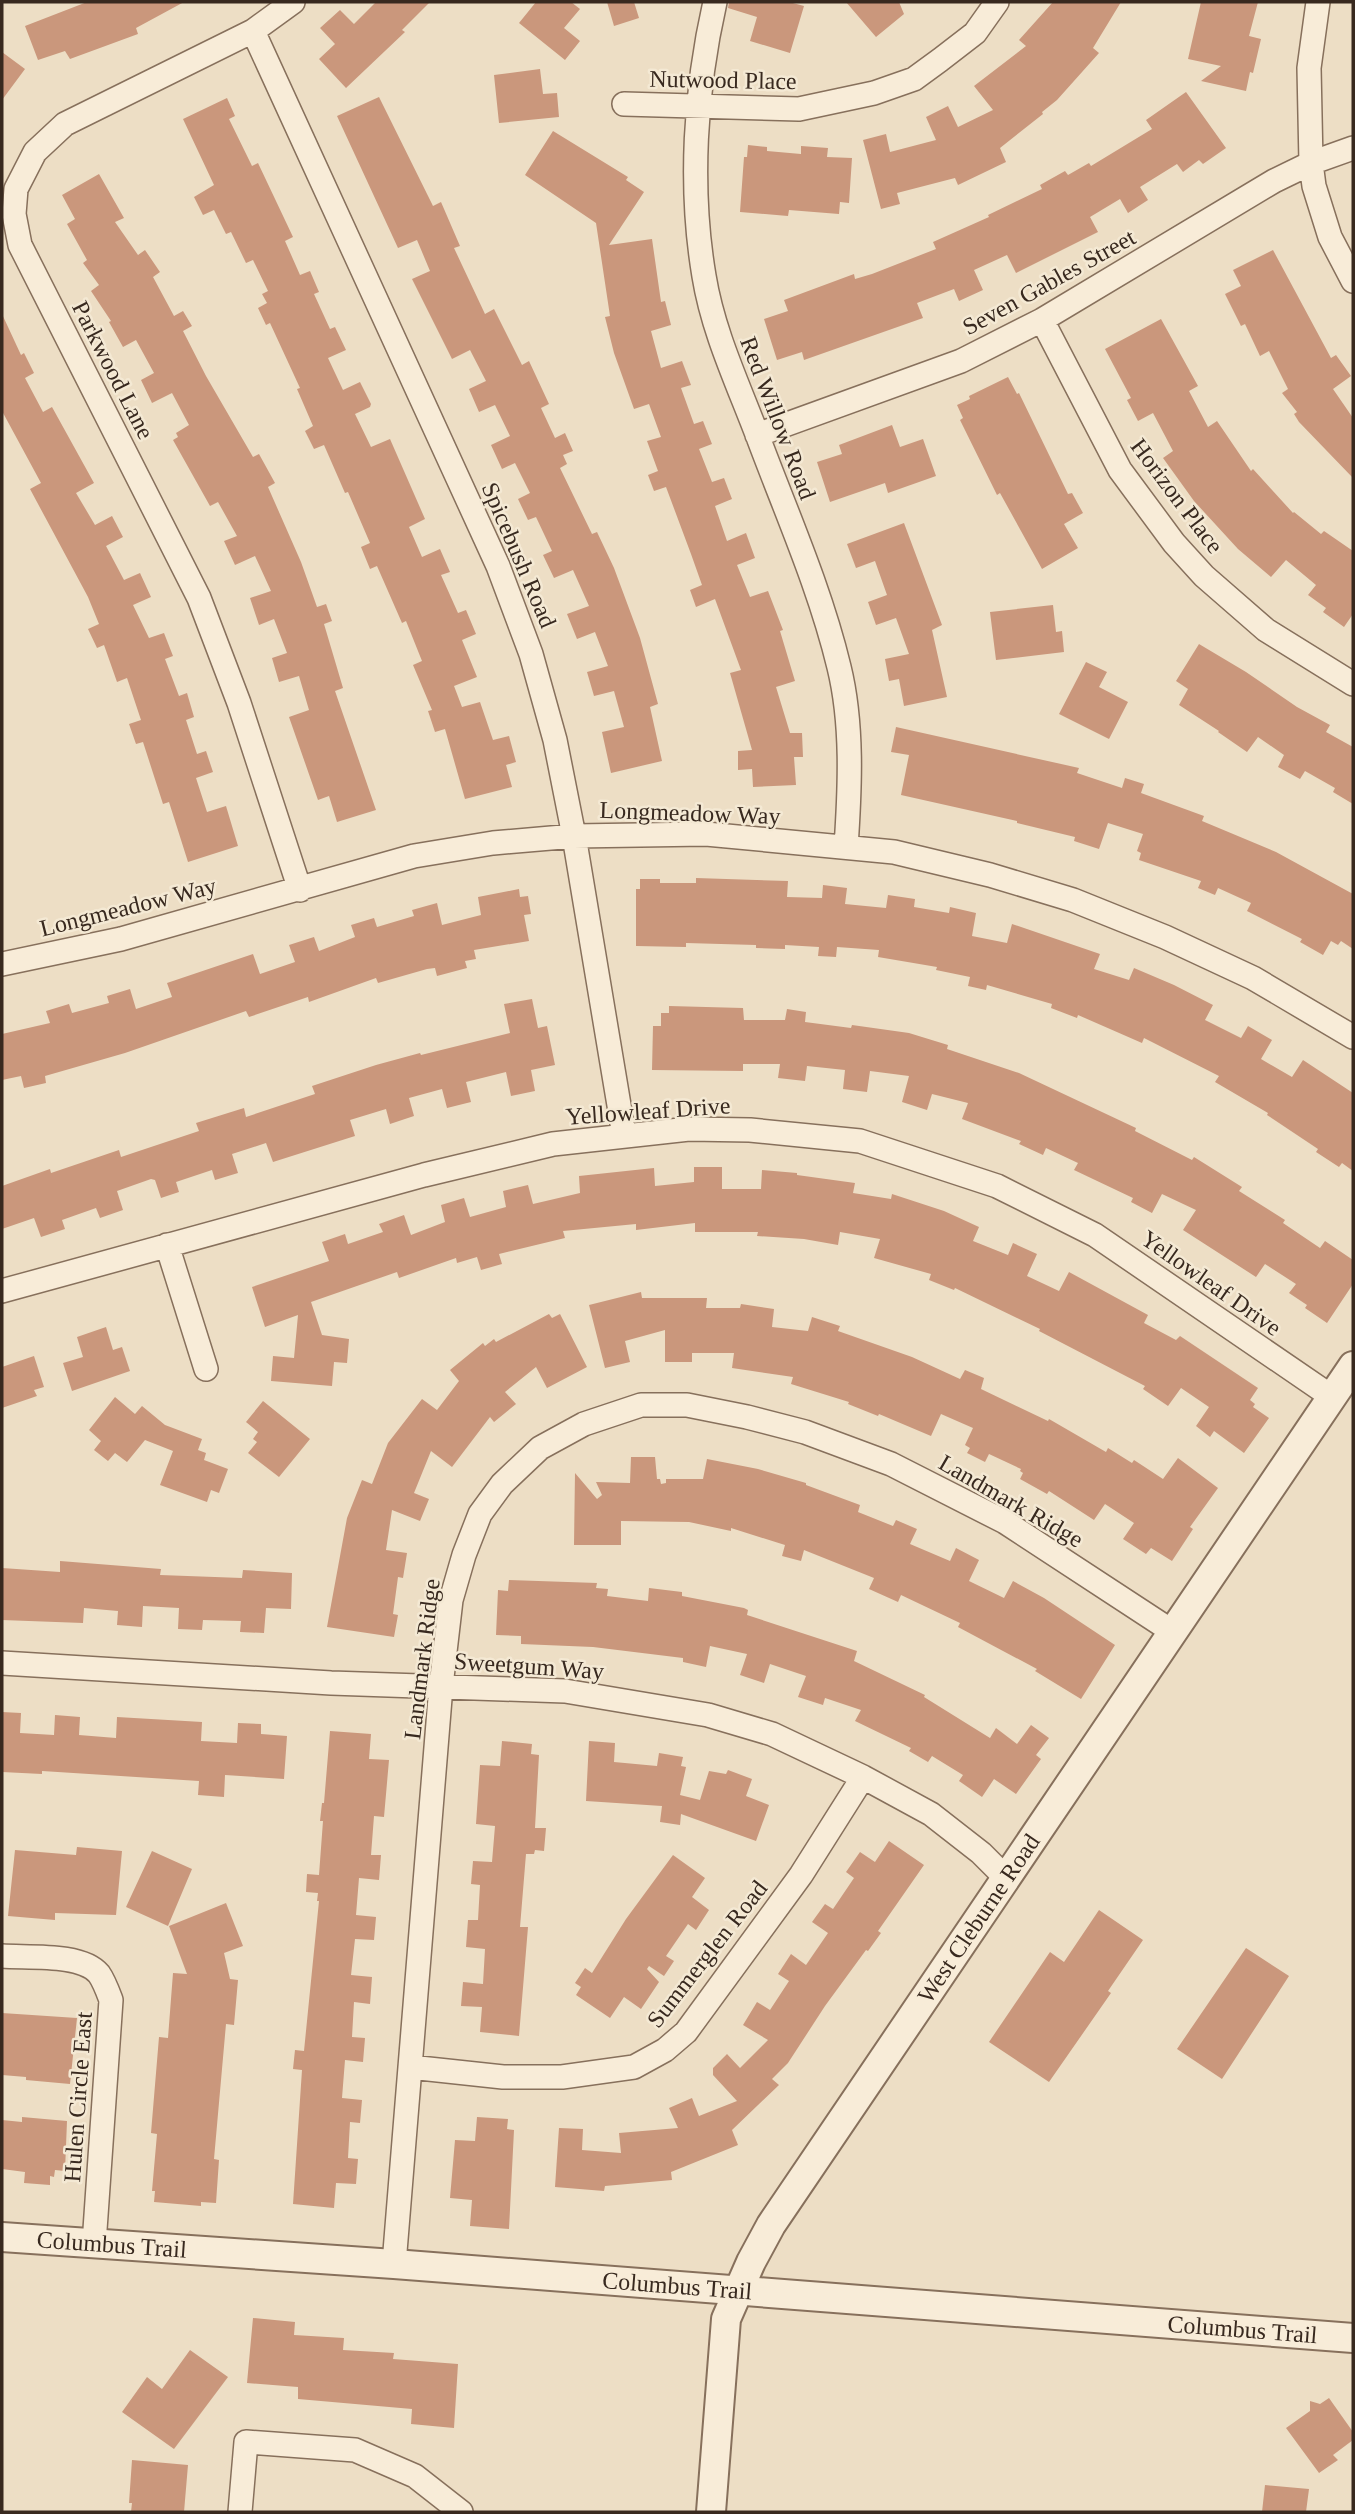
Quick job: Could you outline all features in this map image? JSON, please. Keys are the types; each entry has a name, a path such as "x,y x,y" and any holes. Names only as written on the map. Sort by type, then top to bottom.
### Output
{"street":[{"name":"Parkwood Lane","path":"293,2 253,31 65,124 36,152 16,189 14,214 20,246 199,598 239,704 300,890"},
{"name":"Red Willow Road","path":"715,2 696,121 698,218 704,276 720,340 821,605 839,668 847,736 849,799 846,846"},
{"name":"Nutwood Place","path":"624,104 799,109 874,93 914,79 975,33 997,2"},
{"path":"1318,2 1309,68 1311,163 1314,186 1330,237 1353,281"},
{"name":"Spicebush Road","path":"253,31 498,566 531,654 555,740 574,836 624,1135"},
{"name":"Seven Gables Street","path":"757,435 961,361 1042,320 1274,181 1311,163 1353,148"},
{"name":"Horizon Place","path":"1042,320 1121,470 1174,543 1204,576 1266,630 1353,684"},
{"name":"Longmeadow Way","path":"2,964 121,939 414,856 493,843 574,836 706,834 894,852 990,875 1073,900 1165,937 1253,978 1353,1038"},
{"name":"Yellowleaf Drive","path":"2,1291 424,1175 553,1144 689,1129 750,1130 860,1141 998,1186 1095,1235 1332,1397"},
{"path":"167,1245 205,1369"},
{"name":"West Cleburne Road","path":"711,2512 726,2319 771,2225 1353,1366"},
{"name":"Landmark Ridge","path":"394,2264 441,1686 451,1600 480,1514 502,1484 540,1448 584,1424 641,1405 687,1405 747,1416 805,1432 891,1464 1005,1522 1173,1632"},
{"name":"Sweetgum Way","path":"2,1663 331,1683 565,1691 708,1715 772,1734 863,1777 931,1814 982,1853 1006,1878"},
{"name":"Summerglen Road","path":"410,2067 503,2077 562,2077 634,2067 665,2050 686,2032 801,1875 863,1777"},
{"name":"Hulen Circle East","path":"2,1956 68,1960 86,1964 99,1974 111,2000 94,2244"},
{"name":"Columbus Trail","path":"2,2237 394,2264 1353,2338"},
{"path":"240,2512 246,2442 355,2451 415,2476 461,2512"}],"building":[{"path":"87,2 184,2 136,28 138,34 70,59 65,51 38,60 25,26"},
{"path":"376,2 430,2 402,30 405,32 346,88 319,59 335,44 320,28 340,10 354,24"},
{"path":"536,2 571,2 580,9 564,28 580,41 565,60 519,23"},
{"path":"607,2 634,2 639,18 614,26"},
{"path":"729,2 789,2 804,6 790,53 750,41 757,17 728,8"},
{"path":"846,2 899,2 904,14 876,37"},
{"path":"1053,2 1121,2 1093,48 1099,53 1043,114 1000,148 1006,162 958,185 955,178 897,193 900,204 881,209 863,140 886,134 890,152 936,140 926,117 948,106 958,127 993,110 974,86 1026,46 1019,40"},
{"path":"1201,2 1258,2 1249,36 1261,39 1246,91 1201,81 1221,66 1188,59"},
{"path":"2,52 25,69 2,100"},
{"path":"540,69 543,94 557,93 559,117 499,123 494,75"},
{"path":"1186,92 1226,148 1203,164 1199,160 1183,172 1177,164 1140,187 1148,200 1128,213 1120,199 1090,217 1098,232 1016,273 1007,255 974,270 983,290 959,301 954,289 917,303 923,318 804,360 802,352 777,360 764,319 788,311 784,300 854,274 855,279 872,274 936,249 933,242 1042,189 1040,185 1065,171 1068,175 1089,163 1091,166 1152,129 1146,120"},
{"path":"379,97 433,206 441,202 460,246 454,248 485,314 494,309 522,365 529,361 549,404 541,408 555,438 565,433 573,451 563,455 567,464 560,468 592,534 597,532 614,568 640,638 658,704 650,707 662,761 611,773 602,732 624,727 614,691 594,696 587,672 608,666 595,632 577,639 567,614 589,606 573,570 554,578 543,555 552,551 536,517 528,520 518,499 530,493 515,463 502,469 491,445 510,436 495,405 479,412 469,389 486,381 470,350 452,359 412,279 430,271 417,240 398,248 337,116"},
{"path":"227,98 235,116 229,119 252,166 258,163 293,237 285,241 300,275 310,271 319,292 314,294 330,329 335,327 346,350 328,358 343,390 360,382 371,404 355,414 371,447 390,439 425,519 409,527 422,557 440,549 450,572 441,575 458,613 466,610 476,634 462,640 477,677 454,686 462,707 480,702 493,740 509,736 516,762 506,765 512,787 465,799 445,729 435,732 428,711 432,710 413,665 422,661 406,621 402,623 377,566 370,569 361,547 370,543 324,445 314,449 305,431 313,426 297,389 300,388 270,323 266,325 258,308 267,303 262,294 268,291 253,260 246,263 231,232 226,234 214,210 203,215 194,197 214,185 183,119"},
{"path":"553,131 628,177 626,180 644,192 609,245 652,239 661,302 665,301 671,325 651,331 661,368 682,361 691,385 681,388 694,424 703,421 712,444 699,449 712,482 724,478 732,499 715,506 727,541 746,533 755,558 737,565 750,597 768,591 783,630 780,631 795,681 776,687 790,733 802,733 803,757 794,757 796,785 753,787 752,769 738,770 738,751 752,750 730,673 741,670 715,599 696,607 690,590 702,585 691,554 666,487 654,491 648,475 658,471 647,441 661,437 649,404 634,409 614,353 605,317 610,316 596,223 525,175"},
{"path":"748,145 767,147 767,151 801,154 801,146 828,148 827,157 852,158 849,203 840,202 839,214 789,210 788,216 740,212 744,157 747,157"},
{"path":"99,174 124,218 115,222 138,255 145,250 160,272 153,277 174,316 183,311 192,326 183,331 206,376 253,457 259,454 275,483 268,487 301,562 317,607 326,604 332,621 324,624 343,688 335,691 376,810 337,822 329,796 318,800 289,717 309,710 299,676 279,682 272,658 287,653 274,619 259,625 250,598 271,591 255,556 235,565 224,541 237,536 218,502 210,506 173,440 178,437 176,433 189,425 172,393 152,403 141,380 154,373 136,340 123,347 109,322 111,321 91,291 99,285 83,263 87,260 67,224 75,219 62,195"},
{"path":"1273,250 1331,358 1336,355 1351,376 1333,389 1353,418 1353,478 1299,422 1294,414 1297,412 1282,393 1288,389 1269,351 1260,356 1245,324 1241,326 1225,294 1241,286 1233,270"},
{"path":"2,314 21,355 24,353 34,373 25,378 43,412 52,407 94,483 76,493 95,525 112,516 123,537 106,546 124,580 140,573 151,597 133,605 149,638 164,633 173,656 165,659 179,696 187,693 194,717 186,720 197,754 206,751 213,772 196,778 207,812 226,806 238,846 188,862 169,802 163,804 143,742 136,744 129,724 141,720 127,678 117,682 104,645 97,648 88,629 99,624 88,597 30,489 41,483 2,411"},
{"path":"1161,319 1198,386 1189,391 1208,427 1217,421 1251,471 1253,469 1293,513 1321,534 1324,531 1353,551 1353,614 1344,627 1323,612 1326,608 1308,595 1316,585 1286,560 1271,577 1238,549 1194,501 1163,458 1173,451 1153,413 1138,421 1127,400 1131,398 1105,349"},
{"path":"1008,377 1017,394 1019,393 1068,494 1072,493 1083,513 1064,524 1078,548 1042,569 1000,493 997,495 960,420 963,418 957,405 970,399 969,396"},
{"path":"892,425 900,447 923,439 936,476 888,493 885,483 830,502 817,462 842,454 839,445"},
{"path":"904,523 942,625 932,630 947,697 904,706 899,679 889,681 885,659 909,654 896,618 876,625 868,602 887,595 875,561 856,568 847,544"},
{"path":"1053,605 1056,632 1062,631 1064,652 996,660 990,612"},
{"path":"1199,644 1330,725 1326,732 1353,747 1353,804 1333,792 1335,788 1305,771 1300,779 1278,767 1284,755 1258,737 1247,752 1179,705 1188,689 1176,681"},
{"path":"1086,662 1107,672 1099,687 1128,702 1109,739 1059,714"},
{"path":"896,727 1079,768 1077,773 1122,788 1125,778 1144,784 1141,793 1204,816 1202,821 1276,852 1353,894 1353,949 1341,941 1338,945 1331,941 1323,955 1300,942 1302,939 1247,911 1251,903 1218,888 1215,895 1198,888 1201,881 1139,860 1141,853 1137,851 1143,834 1108,823 1099,849 1074,841 1075,837 1017,821 901,795 909,755 891,752"},
{"path":"696,878 788,881 787,897 822,898 823,885 847,888 845,904 886,908 888,895 915,899 914,907 949,913 950,907 976,913 972,936 1007,943 1012,924 1100,954 1094,969 1129,980 1134,968 1174,985 1213,1005 1205,1020 1241,1038 1248,1026 1272,1040 1261,1059 1292,1077 1303,1060 1353,1093 1353,1171 1342,1163 1339,1167 1316,1152 1318,1149 1267,1115 1268,1113 1215,1082 1219,1076 1144,1038 1142,1043 1078,1015 1077,1018 1051,1008 1052,1004 987,985 986,990 968,986 970,977 936,970 937,967 878,957 879,950 837,947 836,957 818,956 819,947 785,945 785,949 756,948 756,945 686,943 686,947 636,946 636,889 640,889 640,879 660,879 660,883 696,883"},
{"path":"519,889 520,897 528,896 531,914 524,915 529,941 474,950 476,959 465,961 467,968 437,976 435,968 427,969 378,983 376,978 309,1002 308,997 249,1017 246,1011 125,1053 45,1076 46,1083 24,1088 21,1076 2,1080 2,1034 50,1023 46,1011 69,1004 72,1013 109,1003 107,996 130,989 136,1009 172,997 167,983 253,954 260,974 295,962 289,945 314,937 319,951 355,937 351,925 374,918 377,927 414,916 412,910 437,903 442,925 481,915 478,897"},
{"path":"532,999 538,1028 547,1026 555,1065 531,1070 535,1091 511,1096 506,1072 466,1082 471,1102 447,1108 442,1089 409,1098 414,1116 390,1124 386,1109 350,1120 355,1136 273,1162 266,1143 232,1154 238,1173 215,1180 212,1170 176,1182 179,1192 161,1198 155,1180 151,1179 117,1191 123,1210 100,1218 96,1208 62,1220 65,1229 41,1237 34,1218 2,1229 2,1186 50,1169 51,1173 119,1150 121,1157 199,1131 196,1123 244,1108 246,1117 315,1094 312,1086 376,1065 510,1033 504,1004"},
{"path":"669,1006 743,1008 744,1020 785,1020 787,1009 806,1012 805,1022 909,1033 1019,1073 1136,1128 1135,1131 1192,1160 1194,1157 1242,1187 1239,1191 1285,1220 1283,1223 1320,1248 1325,1241 1353,1260 1353,1284 1327,1323 1289,1293 1296,1284 1265,1264 1256,1277 1183,1230 1196,1210 1162,1194 1152,1213 1131,1202 1133,1198 1074,1170 1078,1163 1046,1148 1043,1155 1019,1144 1021,1141 962,1119 968,1103 932,1094 927,1110 902,1102 909,1076 870,1071 867,1092 843,1089 845,1070 807,1066 805,1081 778,1078 780,1064 743,1064 743,1071 652,1070 653,1026 661,1026 661,1013 669,1013"},
{"path":"694,1167 722,1167 722,1189 761,1189 762,1170 797,1173 855,1183 853,1193 891,1199 892,1194 944,1211 979,1227 973,1241 1008,1255 1013,1243 1037,1254 1027,1276 1059,1291 1069,1272 1148,1315 1144,1323 1176,1340 1180,1336 1258,1388 1250,1400 1255,1404 1253,1407 1269,1418 1244,1453 1214,1431 1210,1437 1196,1426 1209,1407 1181,1388 1168,1406 1143,1389 1145,1386 1039,1331 1040,1329 955,1288 954,1290 929,1280 931,1274 874,1258 880,1239 840,1232 838,1245 804,1239 757,1236 758,1232 695,1232 695,1223 636,1230 636,1224 563,1231 565,1238 499,1254 502,1264 481,1270 477,1257 457,1263 456,1258 399,1278 397,1272 311,1302 322,1335 349,1339 347,1363 334,1362 332,1386 271,1381 273,1356 294,1358 298,1315 265,1327 252,1287 329,1261 322,1242 345,1234 348,1244 383,1232 379,1224 404,1215 411,1235 445,1222 441,1205 464,1198 470,1217 506,1207 503,1191 528,1185 533,1204 580,1193 579,1176 654,1168 655,1186 694,1182"},
{"path":"641,1292 642,1298 707,1298 706,1308 740,1308 741,1304 774,1309 772,1327 808,1331 812,1317 840,1326 838,1331 912,1357 960,1379 965,1370 984,1378 981,1389 1048,1421 1049,1419 1106,1452 1108,1448 1132,1463 1134,1460 1163,1479 1178,1458 1218,1488 1190,1527 1193,1529 1172,1561 1151,1548 1146,1554 1123,1539 1134,1523 1105,1504 1094,1520 1049,1491 1047,1494 1020,1479 1023,1473 1021,1469 989,1454 985,1462 967,1453 970,1448 965,1445 973,1428 941,1414 931,1436 848,1404 849,1402 791,1384 793,1377 732,1368 734,1353 692,1353 692,1362 665,1362 665,1330 625,1341 630,1362 605,1368 589,1305"},
{"path":"549,1314 552,1318 560,1314 587,1367 547,1388 536,1367 505,1392 516,1404 494,1422 490,1417 452,1467 431,1451 414,1493 429,1499 420,1521 392,1510 386,1550 407,1553 403,1578 398,1577 393,1614 398,1615 394,1637 327,1627 347,1518 362,1480 372,1484 388,1443 422,1399 437,1410 459,1381 450,1370 483,1343 485,1346 494,1339 496,1342"},
{"path":"106,1327 113,1350 122,1347 130,1371 72,1391 63,1363 83,1357 77,1337"},
{"path":"34,1356 44,1387 34,1390 37,1396 2,1408 2,1367"},
{"path":"115,1397 135,1414 142,1406 165,1425 202,1439 198,1450 206,1453 204,1460 228,1469 219,1493 211,1490 207,1502 160,1485 173,1451 145,1440 127,1462 115,1453 108,1461 94,1450 101,1441 89,1430"},
{"path":"263,1401 310,1439 279,1477 248,1453 257,1442 253,1439 258,1432 246,1422"},
{"path":"631,1457 655,1457 657,1479 660,1479 661,1484 666,1483 666,1479 703,1479 707,1459 758,1469 806,1483 860,1505 858,1512 893,1526 896,1520 917,1529 910,1544 950,1561 956,1548 979,1560 969,1581 1004,1598 1013,1581 1115,1645 1081,1699 1035,1671 1037,1669 958,1627 960,1623 901,1595 898,1602 869,1589 874,1578 804,1550 801,1561 782,1556 785,1545 731,1528 731,1531 689,1522 621,1521 621,1545 574,1545 575,1473 597,1499 602,1495 596,1482 630,1483"},
{"path":"60,1561 161,1569 160,1575 242,1578 243,1570 292,1573 291,1609 266,1608 264,1633 240,1632 241,1621 203,1620 202,1630 178,1629 179,1608 143,1606 142,1627 117,1625 118,1611 84,1608 83,1623 2,1620 2,1568 60,1572"},
{"path":"509,1580 597,1583 596,1588 608,1589 607,1596 648,1601 649,1588 682,1592 682,1596 744,1608 748,1610 747,1615 857,1651 854,1661 925,1695 924,1697 990,1738 996,1728 1017,1744 1031,1725 1049,1738 1036,1755 1041,1759 1016,1794 994,1779 982,1797 959,1781 963,1775 932,1756 928,1762 909,1751 911,1748 855,1721 861,1710 825,1698 823,1705 798,1697 806,1676 770,1664 764,1683 740,1675 747,1654 710,1646 706,1667 683,1662 683,1658 593,1647 521,1644 521,1636 496,1635 498,1590 508,1591"},
{"path":"2,1712 21,1713 20,1733 54,1735 55,1715 80,1717 79,1735 116,1738 117,1717 202,1722 201,1741 237,1743 238,1723 261,1724 261,1734 287,1736 284,1779 225,1775 224,1797 198,1795 199,1781 42,1771 42,1774 2,1772"},
{"path":"330,1731 371,1734 369,1759 389,1760 384,1817 374,1816 371,1855 381,1855 379,1880 359,1878 356,1915 376,1917 374,1940 355,1939 351,1975 372,1977 370,2004 354,2002 352,2037 365,2038 363,2062 345,2060 342,2098 362,2100 360,2123 350,2122 348,2158 358,2159 356,2184 336,2183 334,2208 293,2204 302,2070 293,2069 295,2050 304,2051 319,1901 318,1893 306,1892 307,1874 319,1875 323,1821 320,1821"},
{"path":"502,1741 532,1744 531,1754 539,1755 535,1828 546,1828 544,1851 535,1850 534,1854 526,1854 520,1927 528,1927 519,2036 480,2032 482,2007 461,2006 463,1982 483,1984 485,1949 466,1947 468,1920 478,1920 480,1885 471,1884 473,1861 492,1862 495,1826 476,1824 480,1765 500,1766"},
{"path":"589,1741 615,1743 614,1762 657,1766 659,1753 683,1757 681,1766 686,1767 680,1795 700,1800 709,1771 726,1774 728,1770 752,1779 746,1796 769,1805 756,1841 681,1814 680,1825 660,1822 662,1806 586,1801"},
{"path":"889,1841 924,1865 878,1931 881,1933 825,2006 788,2063 772,2079 779,2085 732,2130 738,2145 671,2172 672,2180 605,2186 604,2191 555,2187 559,2128 583,2129 582,2150 621,2153 619,2133 678,2128 669,2108 692,2098 699,2116 737,2101 713,2075 713,2068 727,2054 740,2068 768,2040 743,2025 757,2002 770,2010 789,1981 778,1974 791,1954 806,1965 828,1933 812,1922 825,1904 833,1909 854,1878 846,1872 860,1852 875,1862"},
{"path":"77,1847 122,1851 116,1915 55,1913 55,1920 8,1916 15,1850 76,1855"},
{"path":"152,1851 192,1869 168,1926 126,1907"},
{"path":"673,1855 705,1878 692,1897 709,1910 696,1930 688,1924 666,1956 674,1961 664,1976 649,1966 647,1969 659,1982 641,2009 624,1997 610,2018 576,1995 581,1987 575,1983 585,1968 592,1973 626,1919"},
{"path":"226,1903 243,1946 224,1953 230,1979 238,1980 234,2025 226,2024 214,2159 219,2160 216,2203 201,2202 201,2206 154,2202 155,2191 152,2191 157,2134 151,2133 159,2037 168,2038 173,1973 187,1974 169,1926"},
{"path":"1099,1910 1143,1940 1108,1991 1111,1993 1049,2082 989,2042 1050,1952 1064,1962"},
{"path":"1246,1948 1289,1976 1222,2079 1177,2049"},
{"path":"2,2013 77,2018 70,2084 2,2075"},
{"path":"22,2117 67,2121 65,2171 55,2170 54,2177 50,2176 50,2185 24,2183 25,2172 2,2169 2,2120 22,2122"},
{"path":"477,2117 508,2119 507,2129 514,2130 509,2229 470,2226 472,2200 450,2198 455,2140 475,2141"},
{"path":"253,2318 295,2322 294,2335 344,2338 343,2350 394,2353 393,2359 458,2364 454,2428 411,2424 412,2409 298,2399 298,2387 247,2383"},
{"path":"190,2350 228,2377 174,2449 122,2412 147,2377 162,2389"},
{"path":"1329,2398 1353,2432 1353,2440 1333,2455 1338,2460 1319,2473 1286,2428 1310,2411 1310,2401 1320,2404"},
{"path":"132,2460 188,2465 184,2512 131,2512 132,2503 129,2503"},
{"path":"1265,2485 1309,2489 1306,2512 1262,2512"}]}
